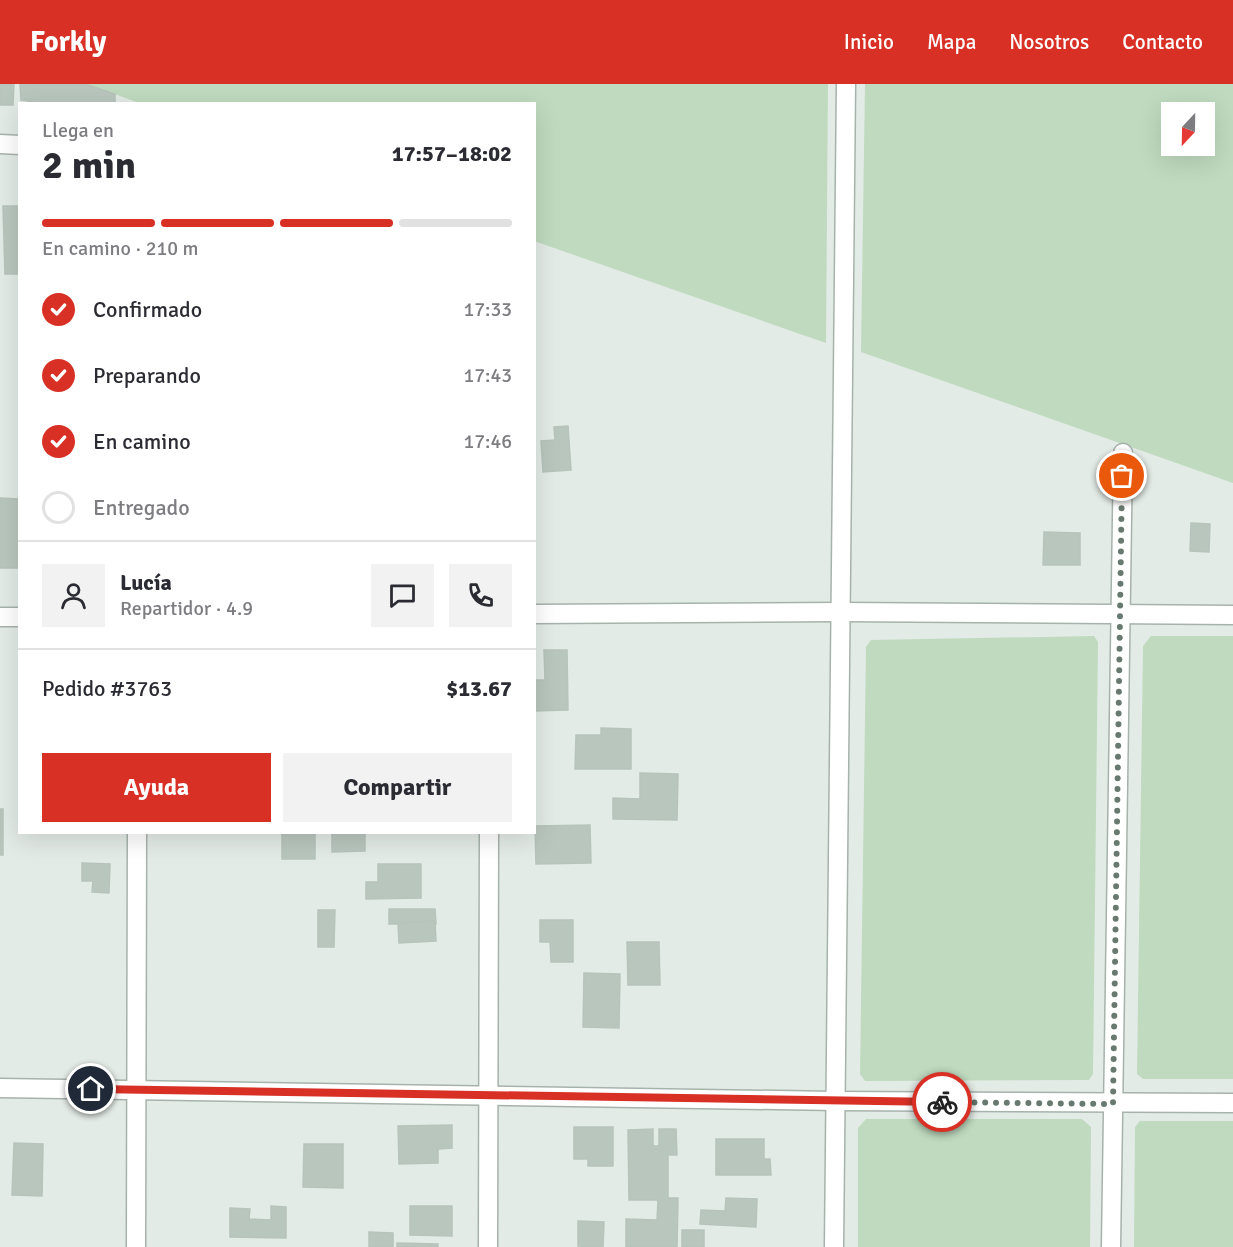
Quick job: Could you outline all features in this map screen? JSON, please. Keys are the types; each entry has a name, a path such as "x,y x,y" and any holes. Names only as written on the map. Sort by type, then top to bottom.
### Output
{"street":[{"path":"834,1247 846,84"},
{"path":"0,144 18,145"},
{"path":"1111,1247 1123,453"},
{"path":"536,614 840,612 1233,615"},
{"path":"0,617 18,617"},
{"path":"136,1247 137,834"},
{"path":"488,1247 489,834"},
{"path":"0,1088 836,1101 1113,1104 1233,1102"}],"green space":[{"path":"87,84 828,84 826,343 536,242 536,102 136,102"},
{"path":"865,84 1233,84 1233,483 861,352"},
{"path":"1094,636 1098,642 1093,1074 1089,1080 865,1081 860,1074 866,647 871,640"},
{"path":"1151,636 1233,636 1233,1079 1143,1079 1137,1074 1143,646"},
{"path":"866,1119 1082,1119 1091,1127 1090,1247 858,1247 858,1128"},
{"path":"1140,1121 1233,1121 1233,1247 1134,1247 1135,1127"}],"building":[{"path":"0,84 14,84 13,105 0,105"},
{"path":"20,84 85,84 115,94 115,102 21,100"},
{"path":"3,206 18,206 18,274 5,274"},
{"path":"568,426 571,470 543,472 541,441 555,440 554,427"},
{"path":"0,498 18,499 18,568 0,568"},
{"path":"1191,523 1210,524 1209,552 1190,551"},
{"path":"1044,532 1080,533 1080,565 1043,565"},
{"path":"544,650 567,650 568,710 536,711 536,680 545,680"},
{"path":"601,728 631,729 631,769 575,769 576,735 601,735"},
{"path":"640,773 678,774 677,820 613,819 613,798 640,799"},
{"path":"0,809 3,809 3,855 0,855"},
{"path":"590,825 591,863 536,864 536,826"},
{"path":"282,834 315,834 315,859 282,859"},
{"path":"332,834 365,834 365,851 332,852"},
{"path":"82,863 110,864 109,893 92,892 93,881 82,881"},
{"path":"378,864 421,864 421,898 366,899 366,882 378,882"},
{"path":"389,909 435,909 436,924 389,924"},
{"path":"318,910 335,910 334,947 318,947"},
{"path":"540,920 573,920 573,962 551,962 550,942 540,942"},
{"path":"435,921 436,941 399,943 398,923"},
{"path":"627,942 659,942 660,985 628,985"},
{"path":"584,973 620,974 619,1028 583,1027"},
{"path":"452,1125 452,1148 438,1149 438,1163 399,1164 398,1126"},
{"path":"574,1127 613,1127 613,1166 588,1166 588,1159 574,1159"},
{"path":"653,1129 653,1146 659,1146 659,1129 676,1129 677,1155 668,1155 668,1198 678,1198 677,1247 626,1247 626,1219 657,1220 658,1200 629,1200 628,1130"},
{"path":"716,1139 764,1139 764,1159 770,1159 771,1175 716,1175"},
{"path":"14,1143 43,1144 42,1196 12,1195"},
{"path":"304,1144 343,1144 343,1188 303,1187"},
{"path":"726,1198 757,1199 756,1227 700,1224 701,1210 725,1211"},
{"path":"271,1206 286,1207 286,1238 230,1237 230,1208 250,1209 249,1219 271,1220"},
{"path":"410,1206 452,1206 452,1236 410,1235"},
{"path":"578,1221 604,1222 603,1247 578,1246"},
{"path":"682,1230 704,1230 704,1247 682,1247"},
{"path":"369,1232 393,1233 393,1247 369,1247"},
{"path":"397,1243 438,1244 438,1247 397,1247"}],"way so far":[{"path":"942,1102 1113,1104 1122,476"}],"route":[{"path":"91,1089 942,1102"}]}
